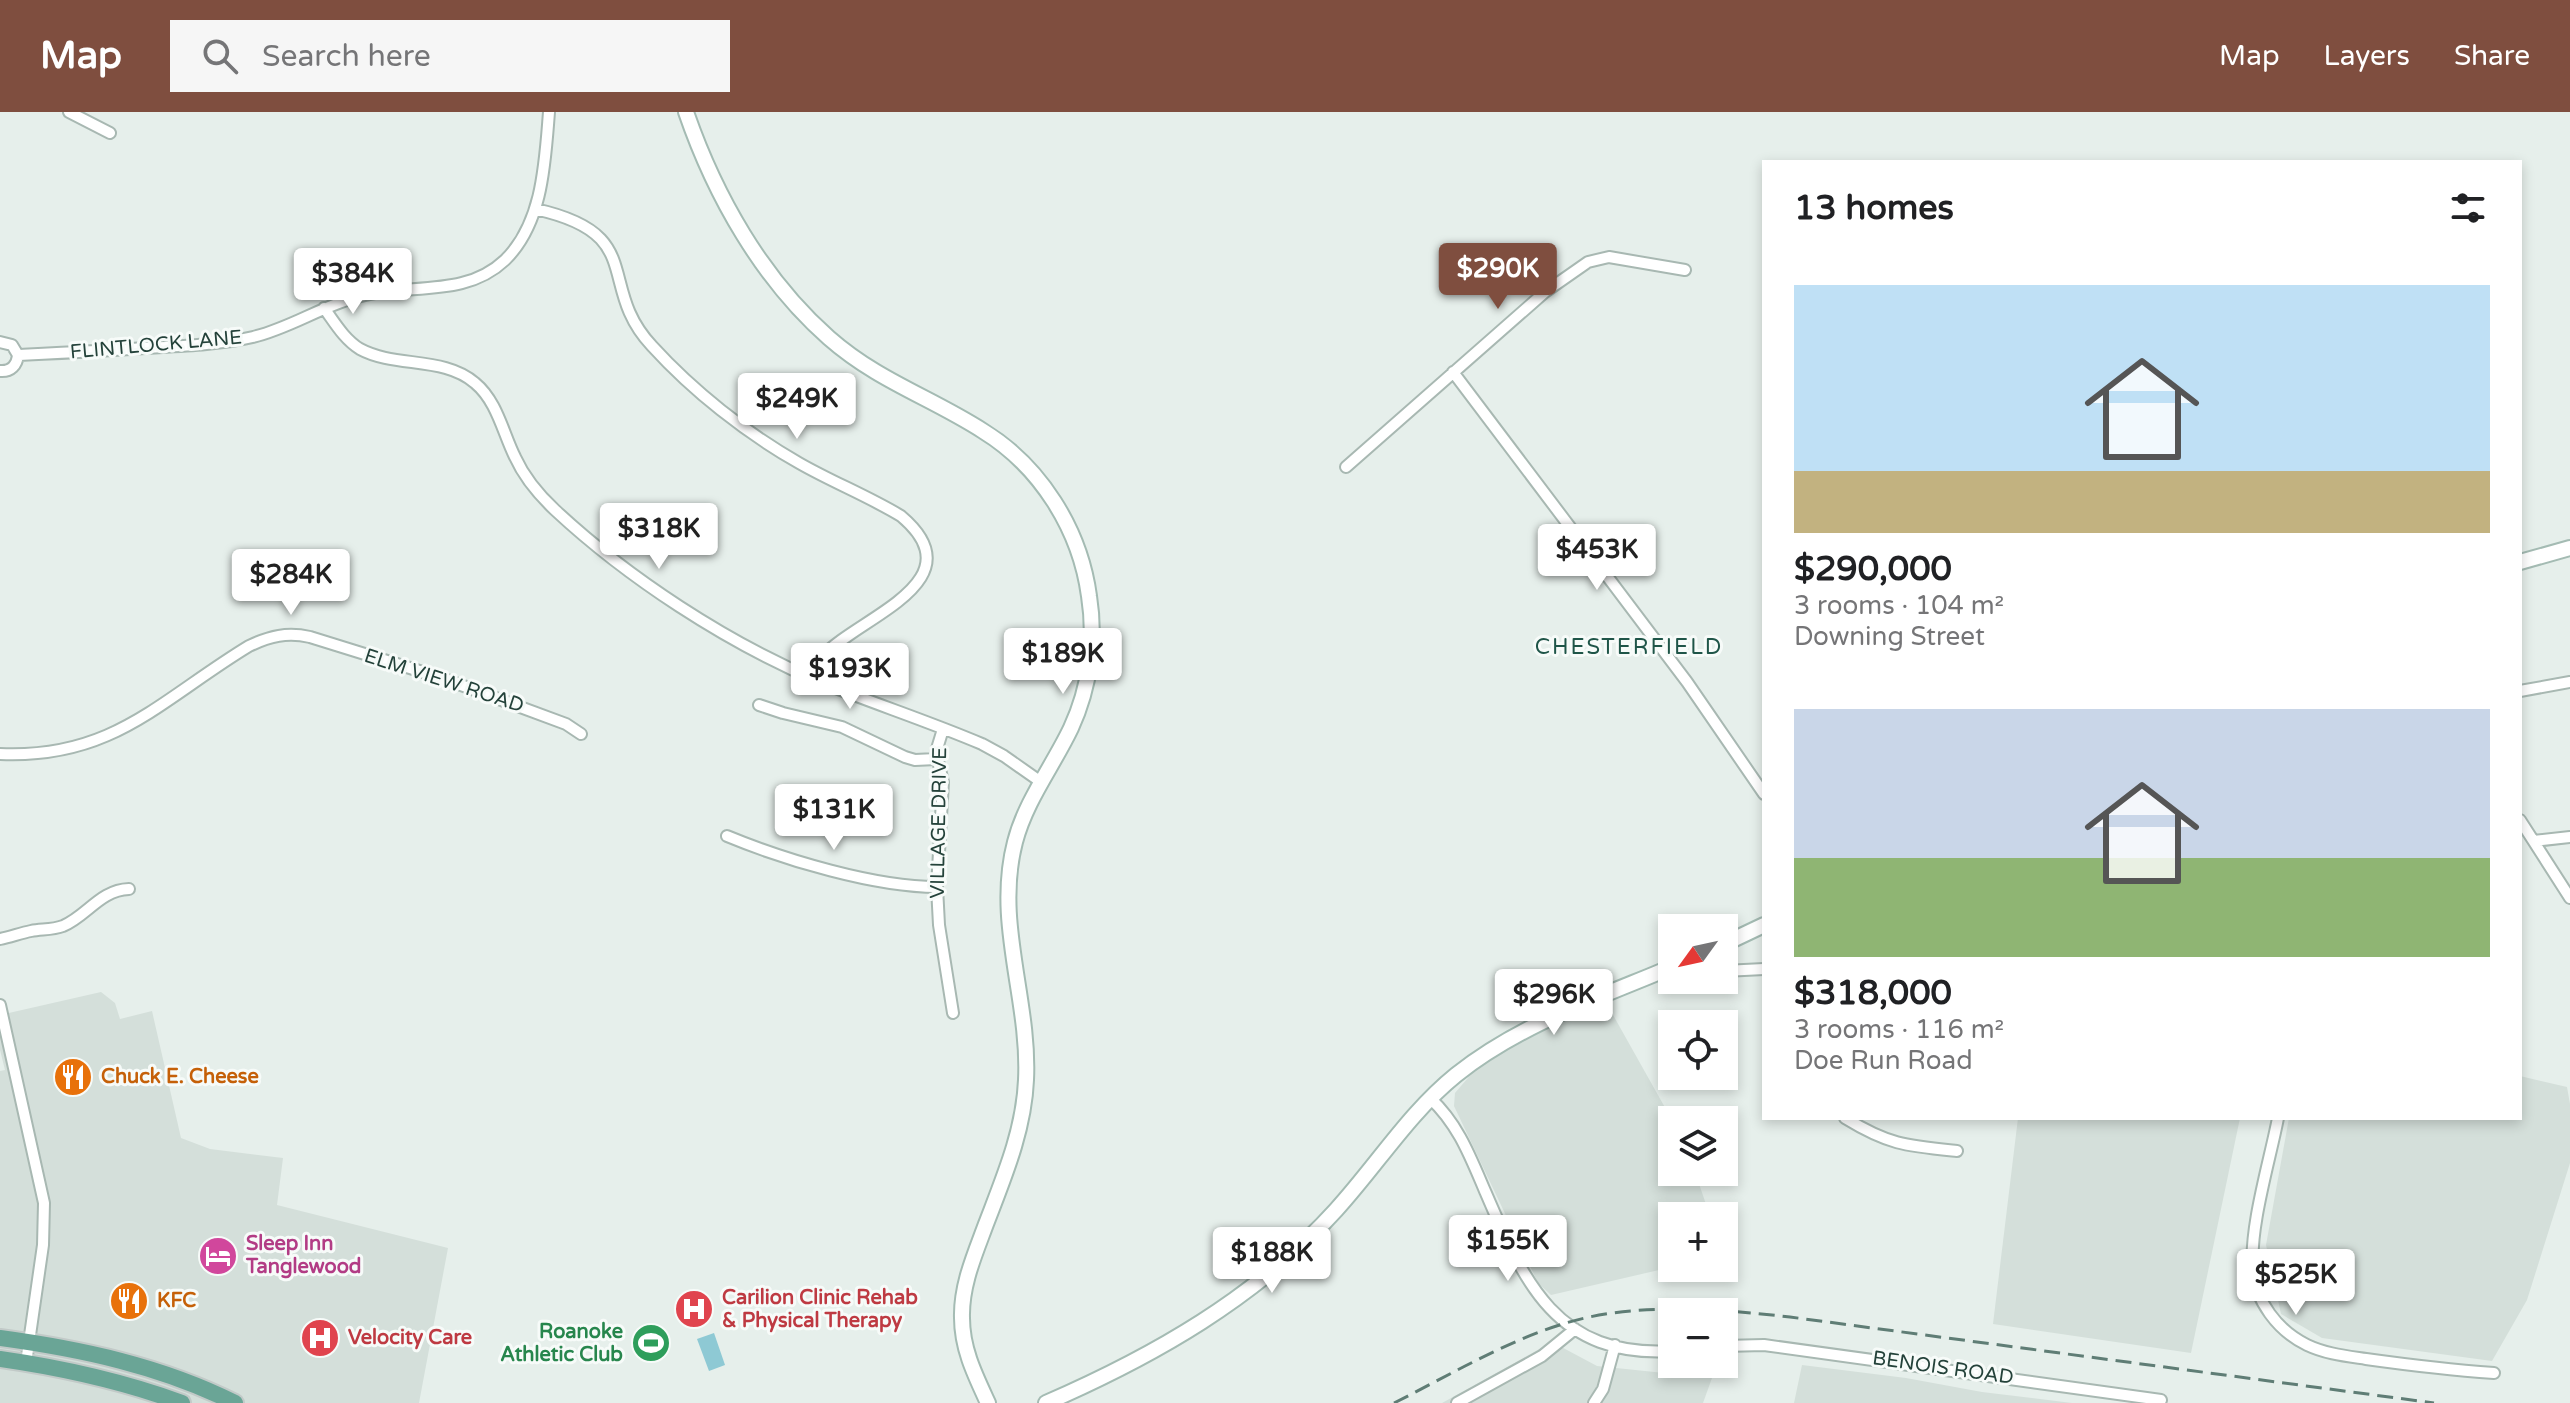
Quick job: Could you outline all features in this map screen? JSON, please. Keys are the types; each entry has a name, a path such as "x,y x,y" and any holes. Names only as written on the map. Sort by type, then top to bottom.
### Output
{"main road":[{"path":"0,1338 126,1362 188,1382 235,1403"},
{"path":"0,1359 113,1380 182,1403"}],"street":[{"path":"69,112 110,133"},
{"name":"FLINTLOCK LANE","path":"18,355 226,342 279,329 324,308 361,296 383,291 456,286 473,280 507,258 525,233 541,185 549,112"},
{"path":"686,112 707,166 746,237 766,268 802,311 865,366 984,431 1007,448 1043,485 1065,521 1084,570 1092,618 1091,654 1079,709 1023,817 1015,840 1007,893 1009,932 1027,1061 1023,1111 1017,1138 974,1255 963,1299 962,1318 966,1351 988,1403"},
{"path":"535,209 579,223 608,247 617,266 625,300 640,332 700,391 772,446 901,516 918,533 926,553 920,580 903,599 824,655 810,677"},
{"path":"1346,467 1545,292 1588,262 1609,257 1685,270"},
{"path":"324,308 341,333 361,349 375,355 448,369 474,382 490,400 524,474 536,490 573,526 621,565 682,606 810,677 1004,756 1041,782"},
{"path":"0,342 12,345 18,355 15,366 0,371"},
{"path":"1453,372 1687,682 1762,791"},
{"path":"2522,561 2570,548"},
{"name":"ELM VIEW ROAD","path":"0,754 52,753 114,734 176,697 249,646 268,637 292,634 442,678 566,724 581,734"},
{"path":"2522,691 2570,682"},
{"path":"759,705 842,727 905,757 936,759"},
{"name":"VILLAGE DRIVE","path":"943,729 936,759 942,770 943,782 937,887 940,937 953,1013"},
{"path":"2522,823 2570,898"},
{"path":"727,836 756,848 883,883 937,887"},
{"path":"2534,841 2570,837"},
{"path":"0,939 60,927 74,921 103,897 117,890 129,889"},
{"path":"1738,937 1762,926"},
{"path":"1738,970 1762,969"},
{"path":"1046,1403 1160,1349 1203,1322 1276,1268 1335,1211 1430,1098 1483,1055 1532,1026 1658,973"},
{"path":"0,1005 44,1203 43,1245 26,1363"},
{"path":"1430,1098 1458,1130 1515,1260 1544,1302 1588,1337 1658,1352"},
{"path":"1848,1120 1874,1136 1900,1145 1957,1151"},
{"path":"2278,1120 2252,1259 2260,1298 2279,1324 2303,1343 2325,1353 2494,1373"},
{"path":"1457,1403 1542,1356 1575,1329"},
{"path":"1594,1403 1603,1389 1615,1345"},
{"name":"BENOIS ROAD","path":"1738,1346 1764,1345 2161,1400"}],"shaded area":[{"path":"101,992 115,1003 120,1019 152,1011 181,1138 210,1149 283,1158 277,1205 448,1248 419,1403 0,1403 0,1071 5,1070 0,1050 0,1015"},
{"path":"1608,1006 1664,1106 1658,1106 1658,1186 1700,1186 1705,1202 1658,1202 1658,1270 1551,1295 1538,1283 1454,1106 1455,1093 1473,1072 1513,1046 1592,1007"},
{"path":"2522,1076 2567,1087 2570,1163 2527,1300 2492,1361 2322,1338 2281,1314 2266,1245 2289,1120 2522,1120"},
{"path":"2018,1120 2240,1120 2191,1353 1993,1324"},
{"path":"1552,1342 1597,1366 1658,1372 1658,1378 1712,1378 1703,1403 1442,1403"},
{"path":"1802,1365 1906,1378 1982,1392 2072,1403 1794,1403"}],"water":[{"path":"714,1333 725,1365 709,1371 697,1339"}],"railway":[{"path":"1394,1403 1544,1330 1593,1316 1677,1309 1790,1317 2434,1403"}],"place":[{"name":"Chuck E. Cheese","path":"73,1077"},
{"name":"Sleep Inn Tanglewood","path":"218,1256"},
{"name":"KFC","path":"129,1301"},
{"name":"Carilion Clinic Rehab & Physical Therapy","path":"694,1309"},
{"name":"Velocity Care","path":"320,1338"},
{"name":"Roanoke Athletic Club","path":"651,1343"}],"district":[{"name":"CHESTERFIELD","path":"1629,647"}]}
